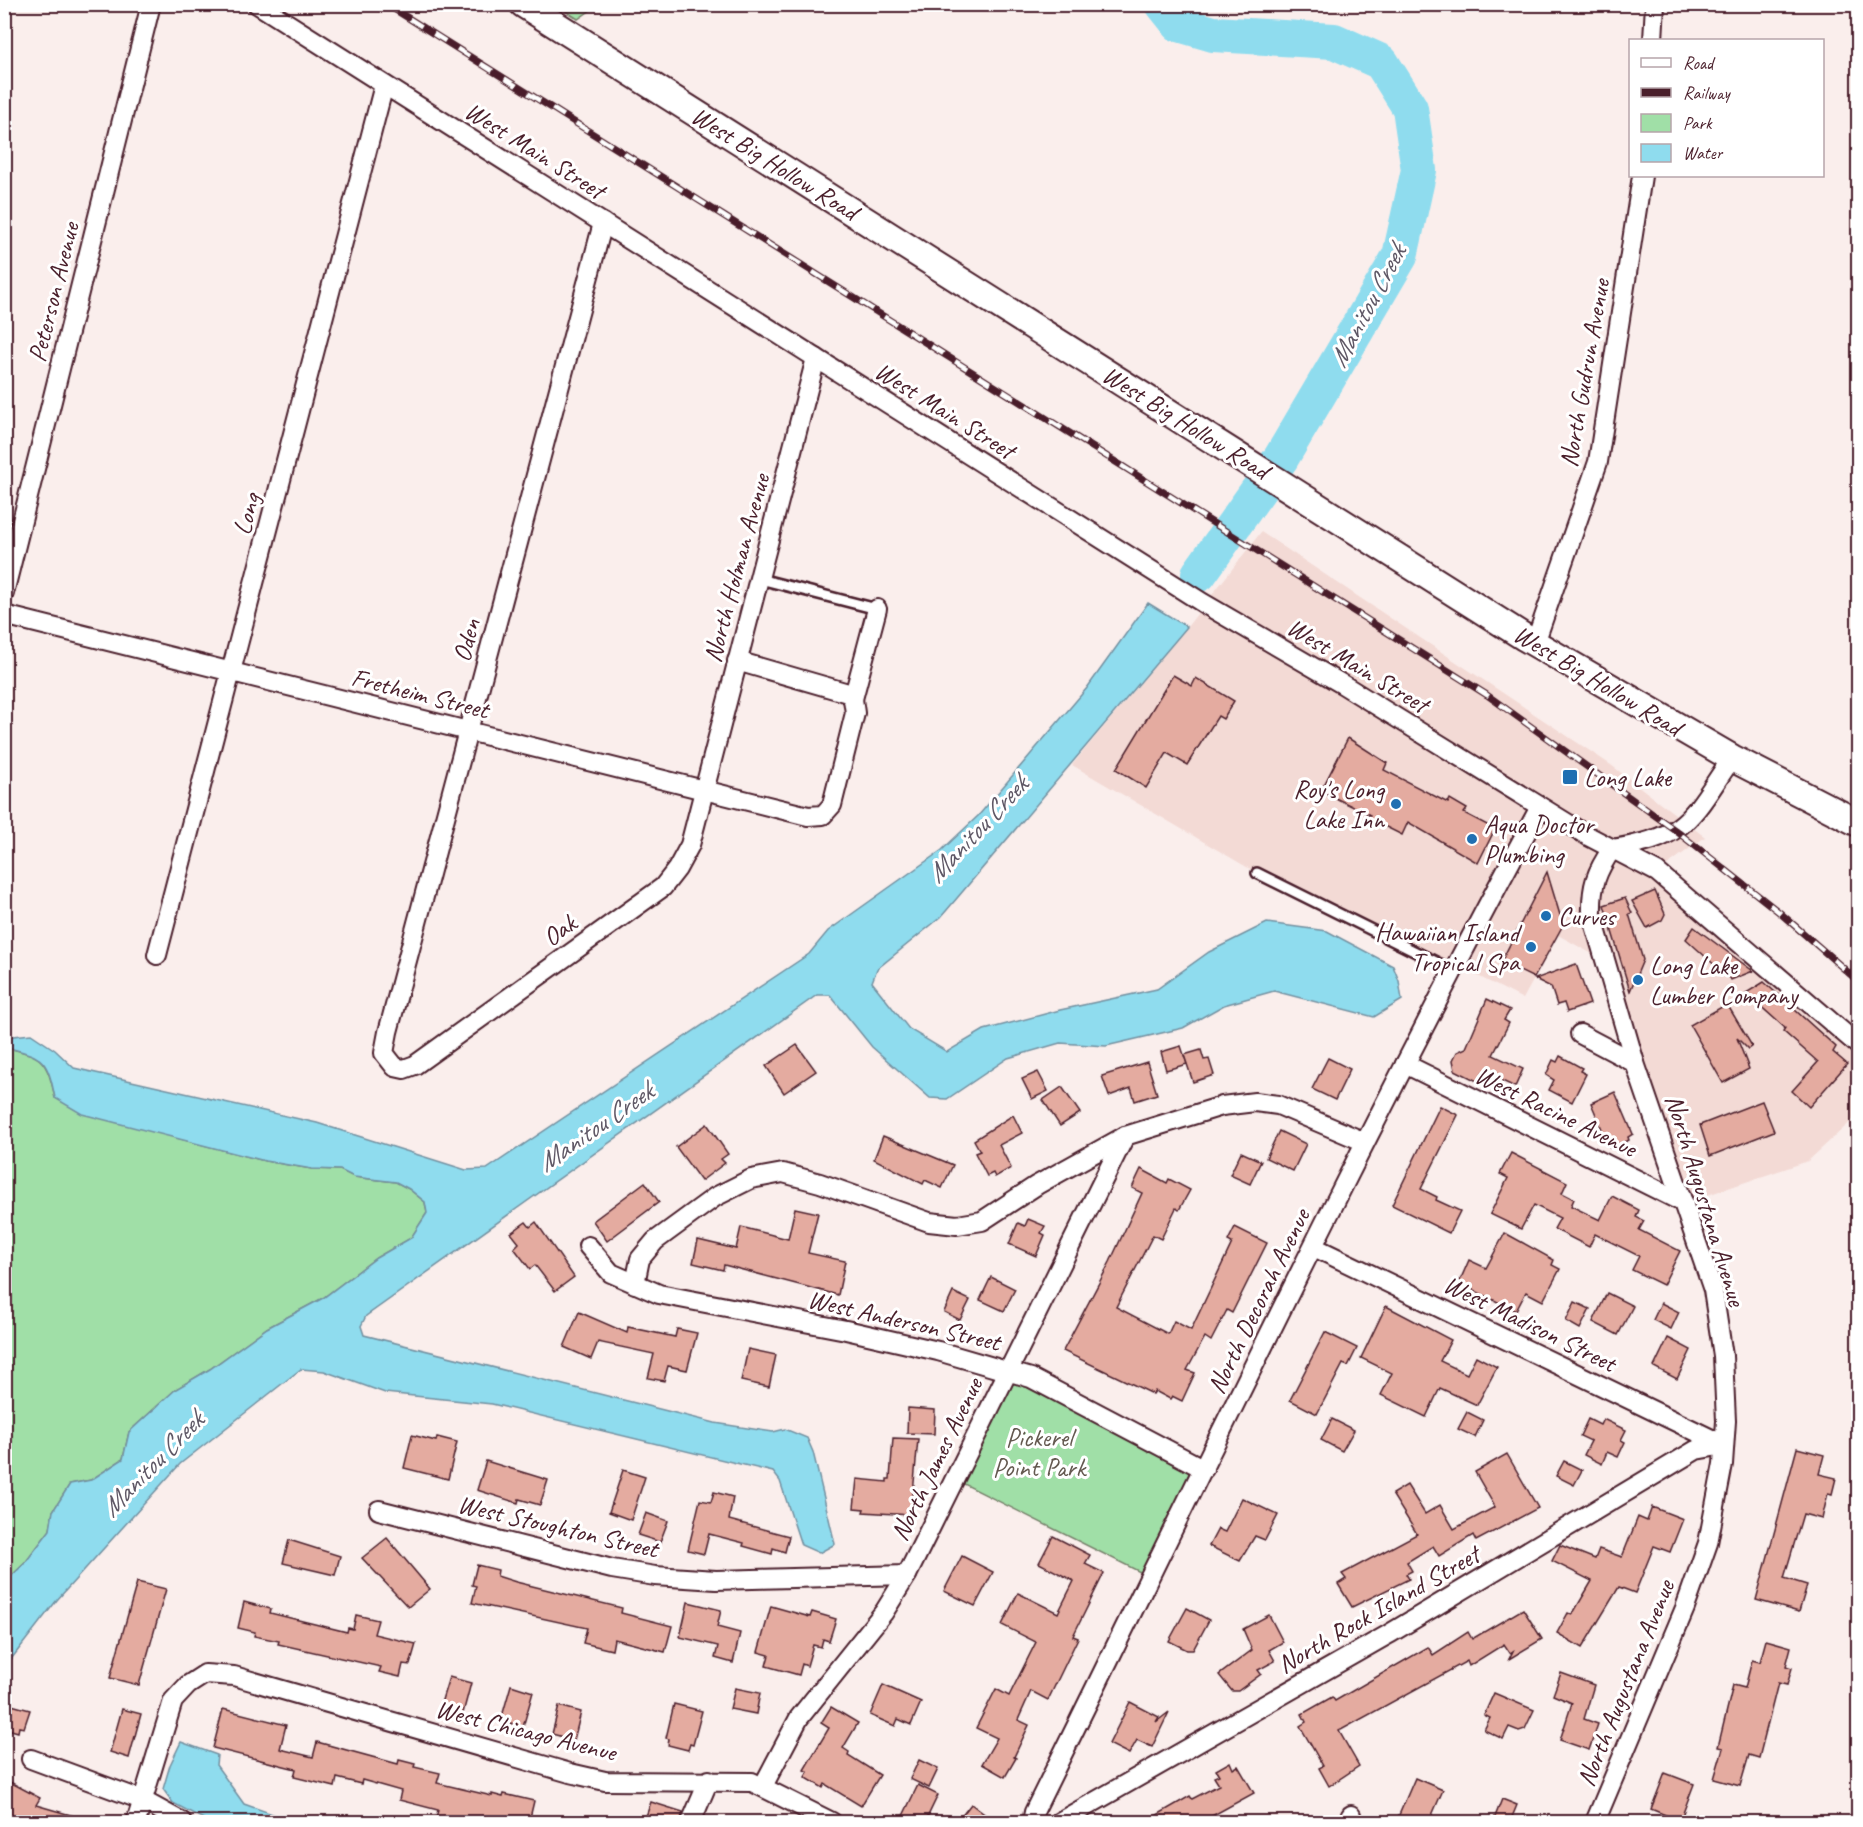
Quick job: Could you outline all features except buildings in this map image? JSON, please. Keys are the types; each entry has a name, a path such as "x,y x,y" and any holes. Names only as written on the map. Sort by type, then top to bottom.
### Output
{"main road":[{"name":"West Big Hollow Road","path":"523,4 1535,643 1732,758 1858,824"}],"street":[{"name":"Peterson Avenue","path":"4,593 151,4"},
{"name":"West Main Street","path":"257,4 1194,597 1342,684 1540,807 1657,872 1858,1045"},
{"path":"1653,39 1655,4"},
{"name":"Long","path":"157,955 384,85"},
{"name":"North Gudrun Avenue","path":"1535,643 1598,462 1642,177"},
{"name":"Oden","path":"395,1067 384,1053 388,1032 603,223"},
{"name":"North Holman Avenue","path":"704,790 816,358"},
{"path":"853,699 877,609"},
{"name":"Fretheim Street","path":"4,615 808,816 823,815 832,805 855,712 853,699"},
{"path":"737,661 848,693 853,699"},
{"path":"1612,849 1665,838 1689,820 1732,758"},
{"name":"Oak","path":"395,1067 404,1069 415,1065 663,887 677,869 690,844 704,790"},
{"name":"North Decorah Avenue","path":"1032,1822 1034,1812 1365,1142 1452,970 1540,807"},
{"name":"North Augustana Avenue","path":"1595,1822 1684,1608 1707,1544 1726,1421 1723,1356 1713,1290 1635,1063 1592,915 1591,895 1598,869 1612,849"},
{"path":"1580,1034 1635,1063"},
{"name":"West Racine Avenue","path":"1405,1064 1684,1203"},
{"path":"635,1284 640,1259 655,1242 715,1197 751,1179 783,1173 820,1183 929,1222 957,1225 982,1221 1037,1185 1125,1136 1222,1106 1255,1102 1278,1105 1365,1142"},
{"name":"North James Avenue","path":"763,1786 799,1718 884,1612 907,1575 1125,1136"},
{"name":"West Anderson Street","path":"588,1246 604,1267 635,1284 682,1301 846,1330 938,1351 1031,1378 1204,1469"},
{"name":"West Madison Street","path":"1314,1247 1724,1445"},
{"name":"North Rock Island Street","path":"1059,1822 1389,1634 1696,1450 1724,1445"},
{"name":"West Stoughton Street","path":"379,1510 612,1569 655,1576 716,1580 907,1575"},
{"name":"West Chicago Avenue","path":"142,1800 173,1701 188,1685 205,1674 234,1676 537,1763 605,1780 752,1782 832,1822"},
{"path":"31,1759 142,1800 182,1822"},
{"path":"691,1822 709,1780"},
{"path":"136,1822 142,1800"}],"lane":[{"path":"760,579 877,609"},
{"path":"1257,873 1452,970"}],"shaded area":[{"path":"1261,532 1611,765 1705,837 1658,872 1858,1045 1858,1115 1808,1161 1684,1203 1605,961 1558,935 1523,999 1470,972 1452,970 1257,873 1072,765 1187,627"}],"green space":[{"path":"556,5 598,5 578,19"},
{"path":"5,1047 27,1053 40,1060 49,1074 55,1098 177,1138 265,1161 312,1169 340,1170 354,1177 396,1182 425,1202 427,1213 411,1238 376,1258 323,1298 267,1328 210,1369 176,1389 129,1432 123,1459 91,1480 70,1484 53,1511 50,1530 25,1563 5,1582"},
{"name":"Pickerel Point Park","path":"1007,1371 1204,1469 1150,1577 954,1479"}],"water":[{"path":"1148,603 1187,627 941,917 877,969 872,982 909,1029 947,1052 984,1030 1060,1010 1157,989 1209,952 1267,923 1327,931 1393,966 1399,981 1402,1000 1374,1017 1274,991 1224,1005 1183,1028 1106,1046 1060,1043 1008,1058 947,1099 930,1098 872,1047 830,995 817,995 366,1316 361,1326 364,1335 715,1423 773,1432 785,1429 807,1438 813,1452 835,1544 819,1553 801,1545 780,1481 773,1472 492,1404 385,1393 324,1371 301,1369 180,1464 57,1600 5,1667 5,1582 25,1563 50,1530 53,1511 70,1484 91,1480 123,1459 129,1432 176,1389 210,1369 267,1328 323,1298 376,1258 411,1238 427,1213 425,1202 396,1182 354,1177 340,1170 312,1169 265,1161 82,1114 55,1098 49,1074 41,1060 27,1053 5,1047 5,1037 31,1034 55,1050 74,1068 317,1123 466,1170 487,1169 809,954 828,931 942,850 979,815 1087,688"},
{"path":"181,1742 217,1755 216,1765 244,1804 295,1822 209,1822 173,1803 163,1789 170,1765"}],"waterway":[{"name":"Manitou Creek","path":"1163,4 1179,24 1213,34 1334,41 1381,62 1410,108 1419,170 1400,256 1281,458 1199,574"}],"railway":[{"path":"386,4 1487,695 1675,830 1779,912 1858,981"}],"place":[{"name":"Long Lake","path":"1570,777"},
{"name":"Roy's Long Lake Inn","path":"1396,804"},
{"name":"Aqua Doctor Plumbing","path":"1472,839"},
{"name":"Curves","path":"1546,916"},
{"name":"Hawaiian Island Tropical Spa","path":"1531,947"},
{"name":"Long Lake Lumber Company","path":"1638,980"}]}
